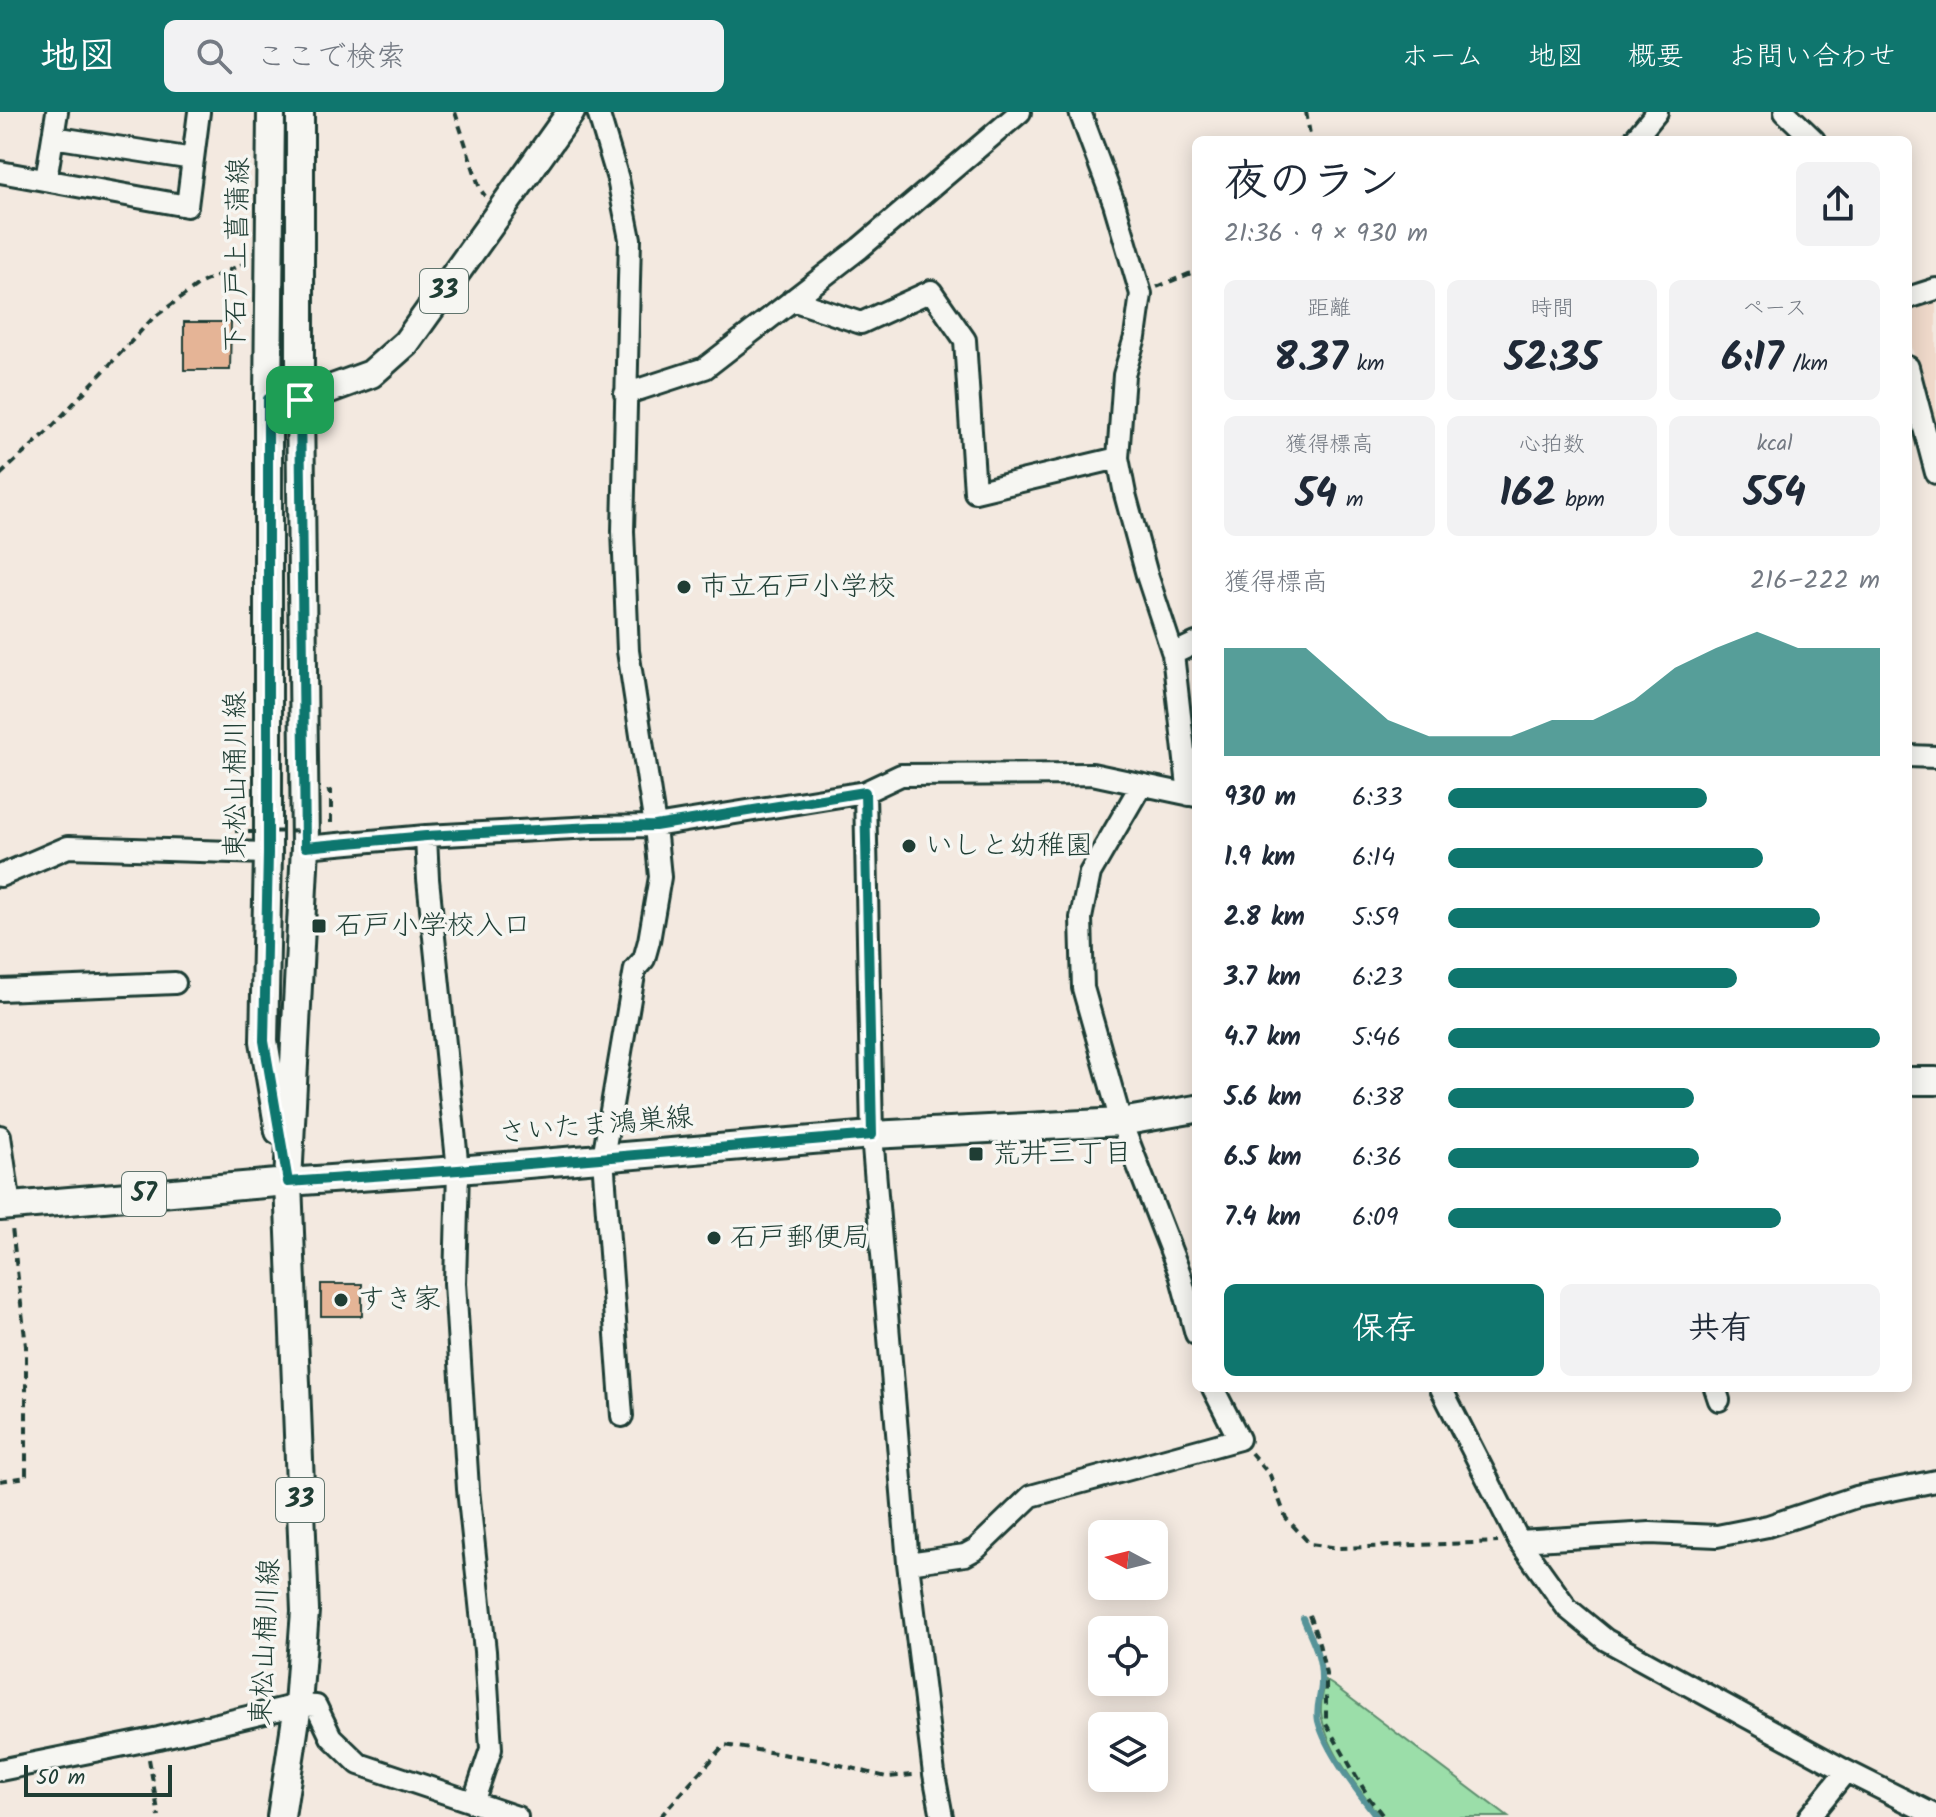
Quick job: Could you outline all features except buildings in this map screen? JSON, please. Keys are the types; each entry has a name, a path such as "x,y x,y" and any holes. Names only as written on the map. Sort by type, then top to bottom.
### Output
{"main road":[{"name":"下石戸上菖蒲線","path":"268,399 271,112"},
{"path":"300,112 300,400"},
{"name":"33","path":"268,399 300,400 371,374 406,343 571,112"},
{"name":"東松山桶川線","path":"268,399 268,853 264,1041 288,1182"},
{"name":"東松山桶川線","path":"281,1817 298,1705 305,1611 288,1182 313,839 300,400"},
{"path":"1912,1081 1936,1081"},
{"name":"さいたま鴻巣線","path":"5,1206 872,1135 1121,1122 1192,1110"}],"street":[{"path":"46,180 57,112"},
{"path":"0,172 187,206 199,112"},
{"path":"598,112 618,179 630,239 623,531 628,651 660,877 649,941 644,959 635,969 603,1158 622,1416"},
{"path":"625,394 705,368 860,248 1020,112"},
{"path":"1080,112 1114,203 1141,294 1135,337 1124,375 1118,458 1147,575 1173,654 1192,789"},
{"path":"1637,136 1657,112"},
{"path":"1785,112 1810,136"},
{"path":"53,137 193,159"},
{"path":"1912,297 1936,289"},
{"path":"792,300 861,323 931,291 965,340 975,492 1118,458"},
{"path":"1912,382 1936,473"},
{"path":"1173,654 1192,645"},
{"path":"1912,756 1936,757"},
{"path":"313,839 655,826 865,792 901,775 1092,774 1192,796"},
{"path":"1141,785 1090,873 1081,918 1083,988 1121,1122 1180,1274 1192,1319"},
{"path":"865,792 872,1135 908,1563 942,1817"},
{"path":"426,836 458,1170 455,1283 468,1489 485,1651 491,1749 473,1803"},
{"path":"0,876 68,847 268,853"},
{"path":"0,990 175,983"},
{"path":"0,1136 5,1206"},
{"path":"908,1563 965,1555 976,1549 1031,1496 1239,1439 1215,1392"},
{"path":"1443,1392 1519,1541 1567,1608 1606,1640 1846,1771 1936,1816"},
{"path":"1519,1541 1650,1533 1717,1536 1768,1526 1856,1497 1936,1481"},
{"path":"0,1770 146,1741 298,1705 316,1706 331,1737 359,1764 517,1817"},
{"path":"1809,1817 1846,1771"}],"path":[{"path":"455,112 480,189 499,214"},
{"path":"1306,112 1310,136"},
{"path":"0,475 48,431 153,318 201,283 247,262 270,258"},
{"path":"1141,294 1192,273"},
{"path":"237,852 237,791 247,791"},
{"path":"248,832 313,839"},
{"path":"0,1481 26,1477 26,1346 5,1206"},
{"path":"1239,1439 1270,1475 1286,1518 1310,1544 1339,1548 1519,1541"},
{"path":"1309,1615 1326,1674 1326,1724 1369,1798 1384,1817"},
{"path":"146,1741 159,1817"},
{"path":"660,1817 725,1745 825,1761 886,1777 934,1774"}],"shaded area":[{"path":"1936,302 1936,434 1912,347 1912,308"}],"green space":[{"path":"1325,1680 1508,1817 1380,1817 1344,1767 1329,1740 1321,1712"}],"waterway":[{"path":"1303,1618 1320,1665 1317,1716 1322,1733 1343,1771 1377,1817"}],"place":[{"name":"市立石戸小学校","path":"684,587"},
{"name":"いしと幼稚園","path":"909,846"},
{"name":"石戸小学校入口","path":"319,926"},
{"name":"荒井三丁目","path":"976,1154"},
{"name":"石戸郵便局","path":"714,1238"},
{"name":"すき家","path":"341,1300"}],"route":[{"path":"268,399 300,400 305,847 426,836 655,826 865,792 872,1135 288,1182 264,1041 268,853 268,399"}]}
